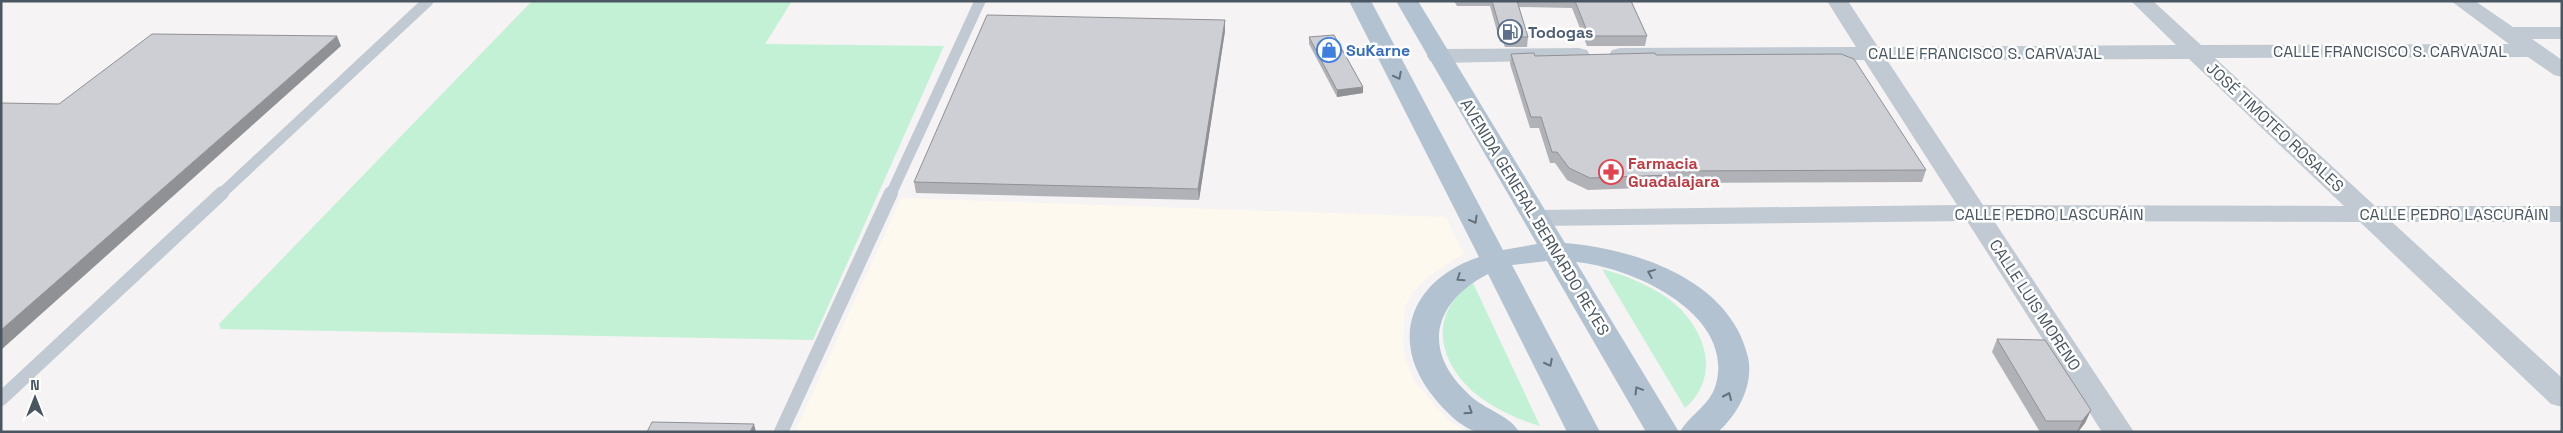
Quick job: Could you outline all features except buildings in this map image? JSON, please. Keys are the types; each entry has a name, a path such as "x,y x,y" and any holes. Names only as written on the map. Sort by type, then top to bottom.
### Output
{"main road":[{"path":"1360,1 1438,155 1496,260 1584,432"},
{"name":"AVENIDA GENERAL BERNARDO REYES","path":"1407,1 1663,432"},
{"path":"1504,432 1461,405 1441,385 1430,365 1425,347 1424,332 1429,312 1437,298 1456,280 1496,260 1524,254 1556,252 1596,256 1624,263 1658,276 1691,296 1710,314 1726,336 1734,361 1734,382 1726,401 1713,418 1696,432"}],"street":[{"name":"CALLE LUIS MORENO","path":"1837,1 2118,432"},
{"name":"JOSÉ TIMOTEO ROSALES","path":"2141,1 2562,396"},
{"path":"2461,1 2562,70"},
{"name":"CALLE FRANCISCO S. CARVAJAL","path":"2508,33 2562,33"},
{"name":"CALLE FRANCISCO S. CARVAJAL","path":"1438,56 2532,50"},
{"name":"CALLE PEDRO LASCURÁIN","path":"1536,218 1974,213 2562,214"}],"lane":[{"path":"1,399 428,1"},
{"path":"781,432 980,1"}],"shaded area":[{"path":"901,198 1446,217 1464,254 1429,276 1413,292 1405,307 1403,343 1406,361 1415,382 1447,419 1467,432 795,432"}],"green space":[{"path":"532,1 792,1 765,44 944,46 813,340 221,329 219,324"},
{"path":"1602,269 1635,280 1666,297 1679,308 1699,335 1704,349 1706,365 1704,380 1697,395 1685,408"},
{"path":"1473,283 1540,426 1511,415 1484,400 1469,388 1457,374 1448,359 1443,327 1448,311 1457,297"}],"place":[{"name":"Todogas","path":"1510,32"},
{"name":"SuKarne","path":"1329,50"},
{"name":"Farmacia Guadalajara","path":"1611,172"}]}
